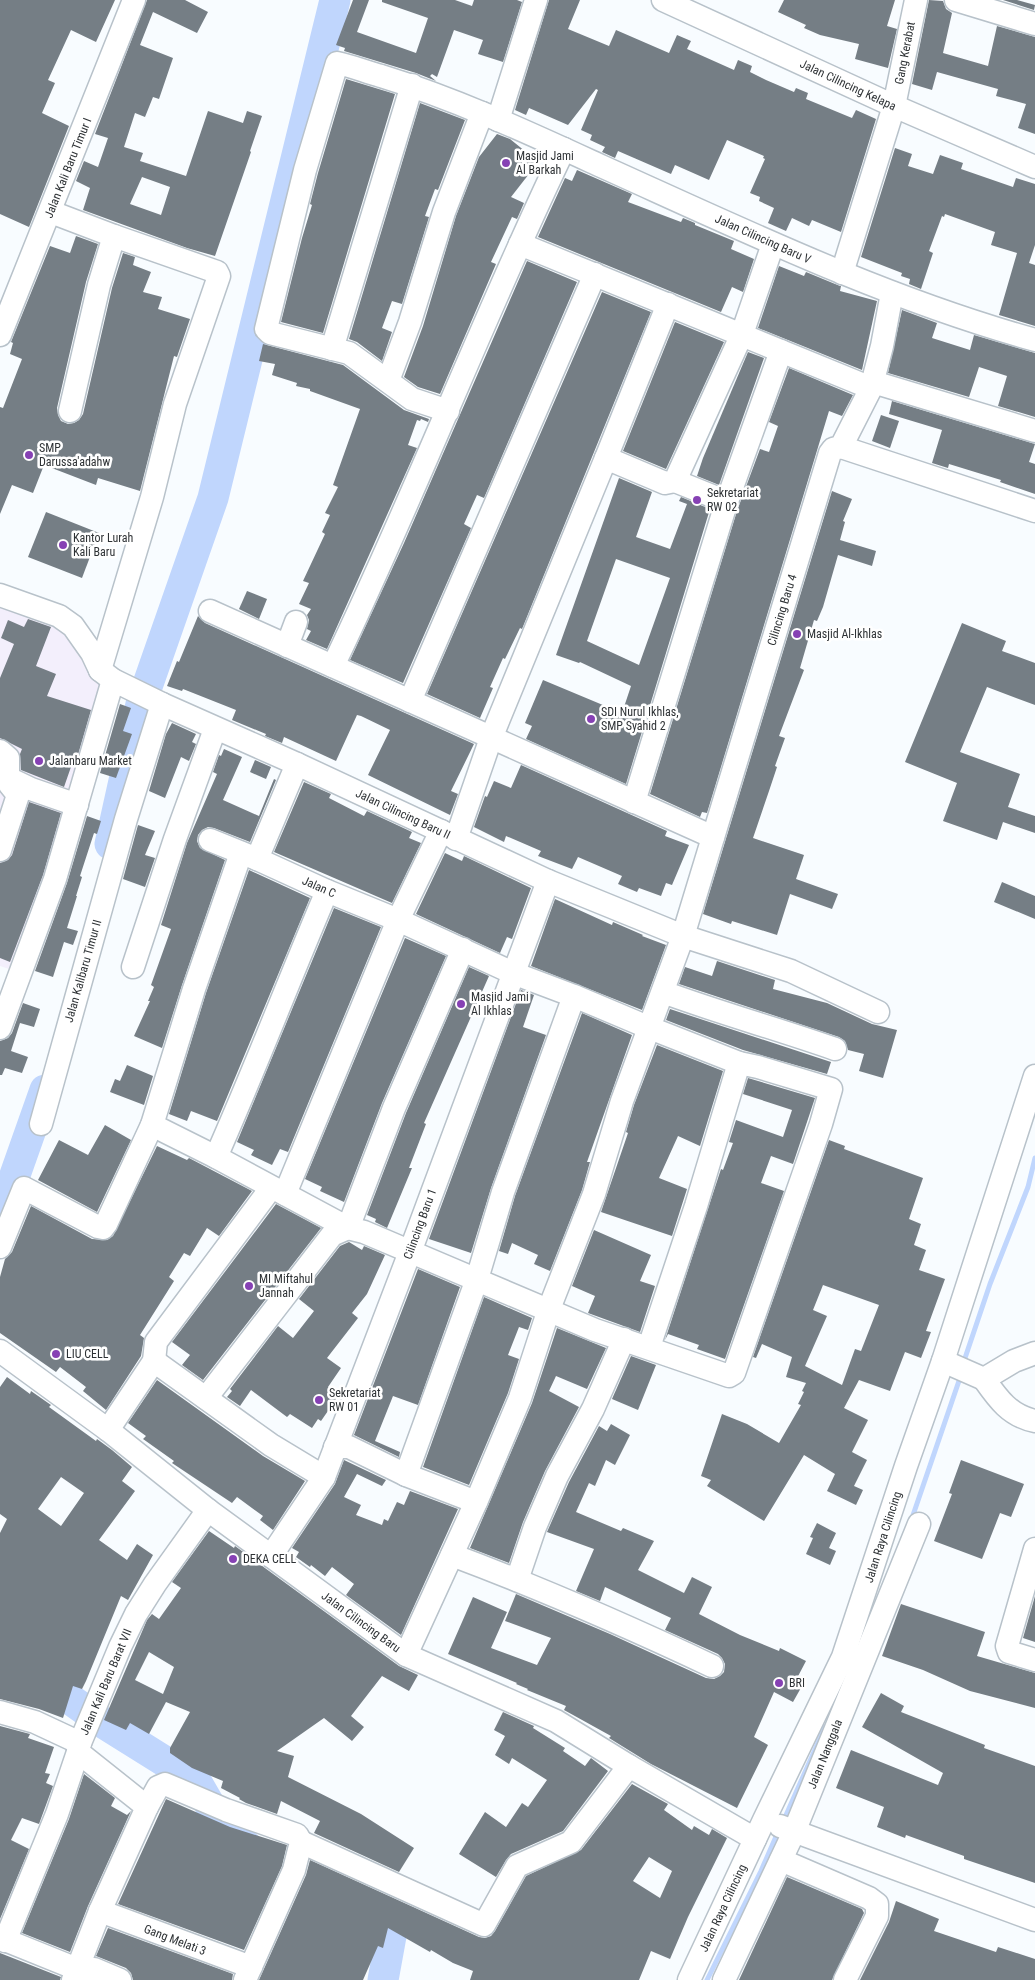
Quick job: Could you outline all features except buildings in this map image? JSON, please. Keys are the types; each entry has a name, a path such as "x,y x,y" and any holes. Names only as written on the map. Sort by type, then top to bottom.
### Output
{"street":[{"name":"Jalan Kali Baru Timur I","path":"0,335 51,212 134,0"},
{"path":"388,381 410,322 444,212 490,116 536,0"},
{"name":"Jalan Cilincing Kelapa","path":"663,0 894,106 1035,167"},
{"name":"Gang Kerabat","path":"842,273 894,106 916,0"},
{"path":"956,0 1035,24"},
{"name":"Jalan Cilincing Baru V","path":"332,349 270,332 266,329 305,170 337,63 412,86 490,116 773,244 892,293 990,327 1035,340"},
{"path":"412,86 332,349 349,353 412,399 448,411"},
{"path":"333,666 408,504 520,244 564,149"},
{"path":"0,1028 55,879 77,805 113,679 152,497 175,404 219,276 217,272 51,212"},
{"path":"70,411 99,285 114,236"},
{"path":"520,244 780,350 872,385 1035,431"},
{"path":"675,480 742,334 773,244"},
{"path":"410,701 594,274"},
{"name":"Cilincing Baru 4","path":"406,1655 476,1502 520,1398 549,1309 594,1194 622,1101 683,936 830,454 833,449 841,447 872,385 892,293"},
{"path":"108,1430 154,1361 156,1342 278,1191 398,920 448,835 491,738 668,304"},
{"path":"634,802 727,502 780,350"},
{"path":"841,447 1035,511"},
{"path":"606,458 665,483 675,480 727,502"},
{"path":"0,595 58,616 73,626 92,654 113,679"},
{"path":"210,611 713,838"},
{"path":"287,646 296,622"},
{"name":"Jalan Cilincing Baru II","path":"113,679 215,729 297,764 548,881 683,936 790,971 878,1012"},
{"name":"Jalan Kalibaru Timur II","path":"41,1124 160,702"},
{"path":"134,967 175,839 215,729"},
{"path":"0,751 8,758 8,778 10,785 18,795 0,850"},
{"path":"0,1247 23,1189 26,1188 103,1228 106,1224 152,1125 194,989 249,856 297,764"},
{"path":"8,778 31,790 77,805"},
{"name":"Jalan C","path":"210,840 398,920 513,973 650,1028 740,1063 831,1089 821,1124 734,1373 729,1376 649,1347"},
{"name":"Cilincing Baru 1","path":"272,1556 324,1477 548,881"},
{"path":"216,1157 253,1073 288,982 327,891"},
{"path":"206,1398 332,1234 348,1228 394,1108 463,949"},
{"path":"662,992 714,1011 782,1031 836,1050"},
{"path":"406,1476 477,1279 503,1192 574,996"},
{"path":"152,1125 348,1228 364,1232 595,1330 649,1347 696,1206 740,1063"},
{"name":"Jalan Raya Cilincing","path":"689,1980 775,1829 843,1657 906,1466 947,1363 1035,1076"},
{"path":"517,1580 535,1527 557,1476 593,1409 624,1339"},
{"name":"Jalan Cilincing Baru","path":"0,1351 108,1430 208,1510 406,1655 556,1721 628,1766 775,1829 1035,1920"},
{"path":"978,1377 1035,1353"},
{"path":"154,1361 271,1445 324,1477"},
{"path":"947,1363 978,1377 1010,1410 1024,1418 1035,1421"},
{"path":"335,1447 349,1447 406,1476 476,1502"},
{"name":"Jalan Kali Baru Barat VII","path":"147,1807 81,1742 136,1614 208,1510"},
{"name":"Jalan Nanggala","path":"724,1980 781,1860 775,1829 919,1524"},
{"path":"1035,1549 1007,1646 1009,1652 1035,1660"},
{"path":"452,1555 517,1580 653,1638 712,1666"},
{"path":"0,1712 35,1722 81,1742 58,1814 3,1940 75,1975 94,1969 120,1980"},
{"path":"75,1975 100,1911 147,1807 158,1787 165,1784 226,1810 297,1835 301,1842 484,1925 517,1866 571,1842 628,1766"},
{"path":"248,1974 289,1880 301,1842"},
{"path":"781,1860 869,1898 877,1904 877,1916 845,1980"},
{"name":"Gang Melati 3","path":"100,1911 248,1974"}],"shaded area":[{"name":"Jalanbaru Market","path":"0,605 56,623 100,683 58,839 12,970 0,966"}],"waterway":[{"path":"110,844 141,704 213,498 335,0"},
{"path":"0,1212 45,1090"},
{"path":"963,1364 990,1284 1028,1187 1035,1158"},
{"path":"911,1521 961,1375"},
{"path":"0,1664 40,1678 105,1724 196,1781 219,1821 253,1852"},
{"path":"783,1822 825,1727"},
{"path":"707,1980 761,1871 778,1832"},
{"path":"357,1911 393,1925 383,1980"}],"place":[{"name":"Masjid Jami Al Barkah","path":"506,163"},
{"name":"SMP Darussa'adahw","path":"29,455"},
{"name":"Sekretariat RW 02","path":"697,500"},
{"name":"Kantor Lurah Kali Baru","path":"63,545"},
{"name":"Masjid Al-Ikhlas","path":"797,634"},
{"name":"SDI Nurul Ikhlas, SMP Syahid 2","path":"591,719"},
{"name":"Jalanbaru Market","path":"39,761"},
{"name":"Masjid Jami Al Ikhlas","path":"461,1004"},
{"name":"MI Miftahul Jannah","path":"249,1286"},
{"name":"LIU CELL","path":"56,1354"},
{"name":"Sekretariat RW 01","path":"319,1400"},
{"name":"DEKA CELL","path":"233,1559"},
{"name":"BRI","path":"779,1683"}]}
